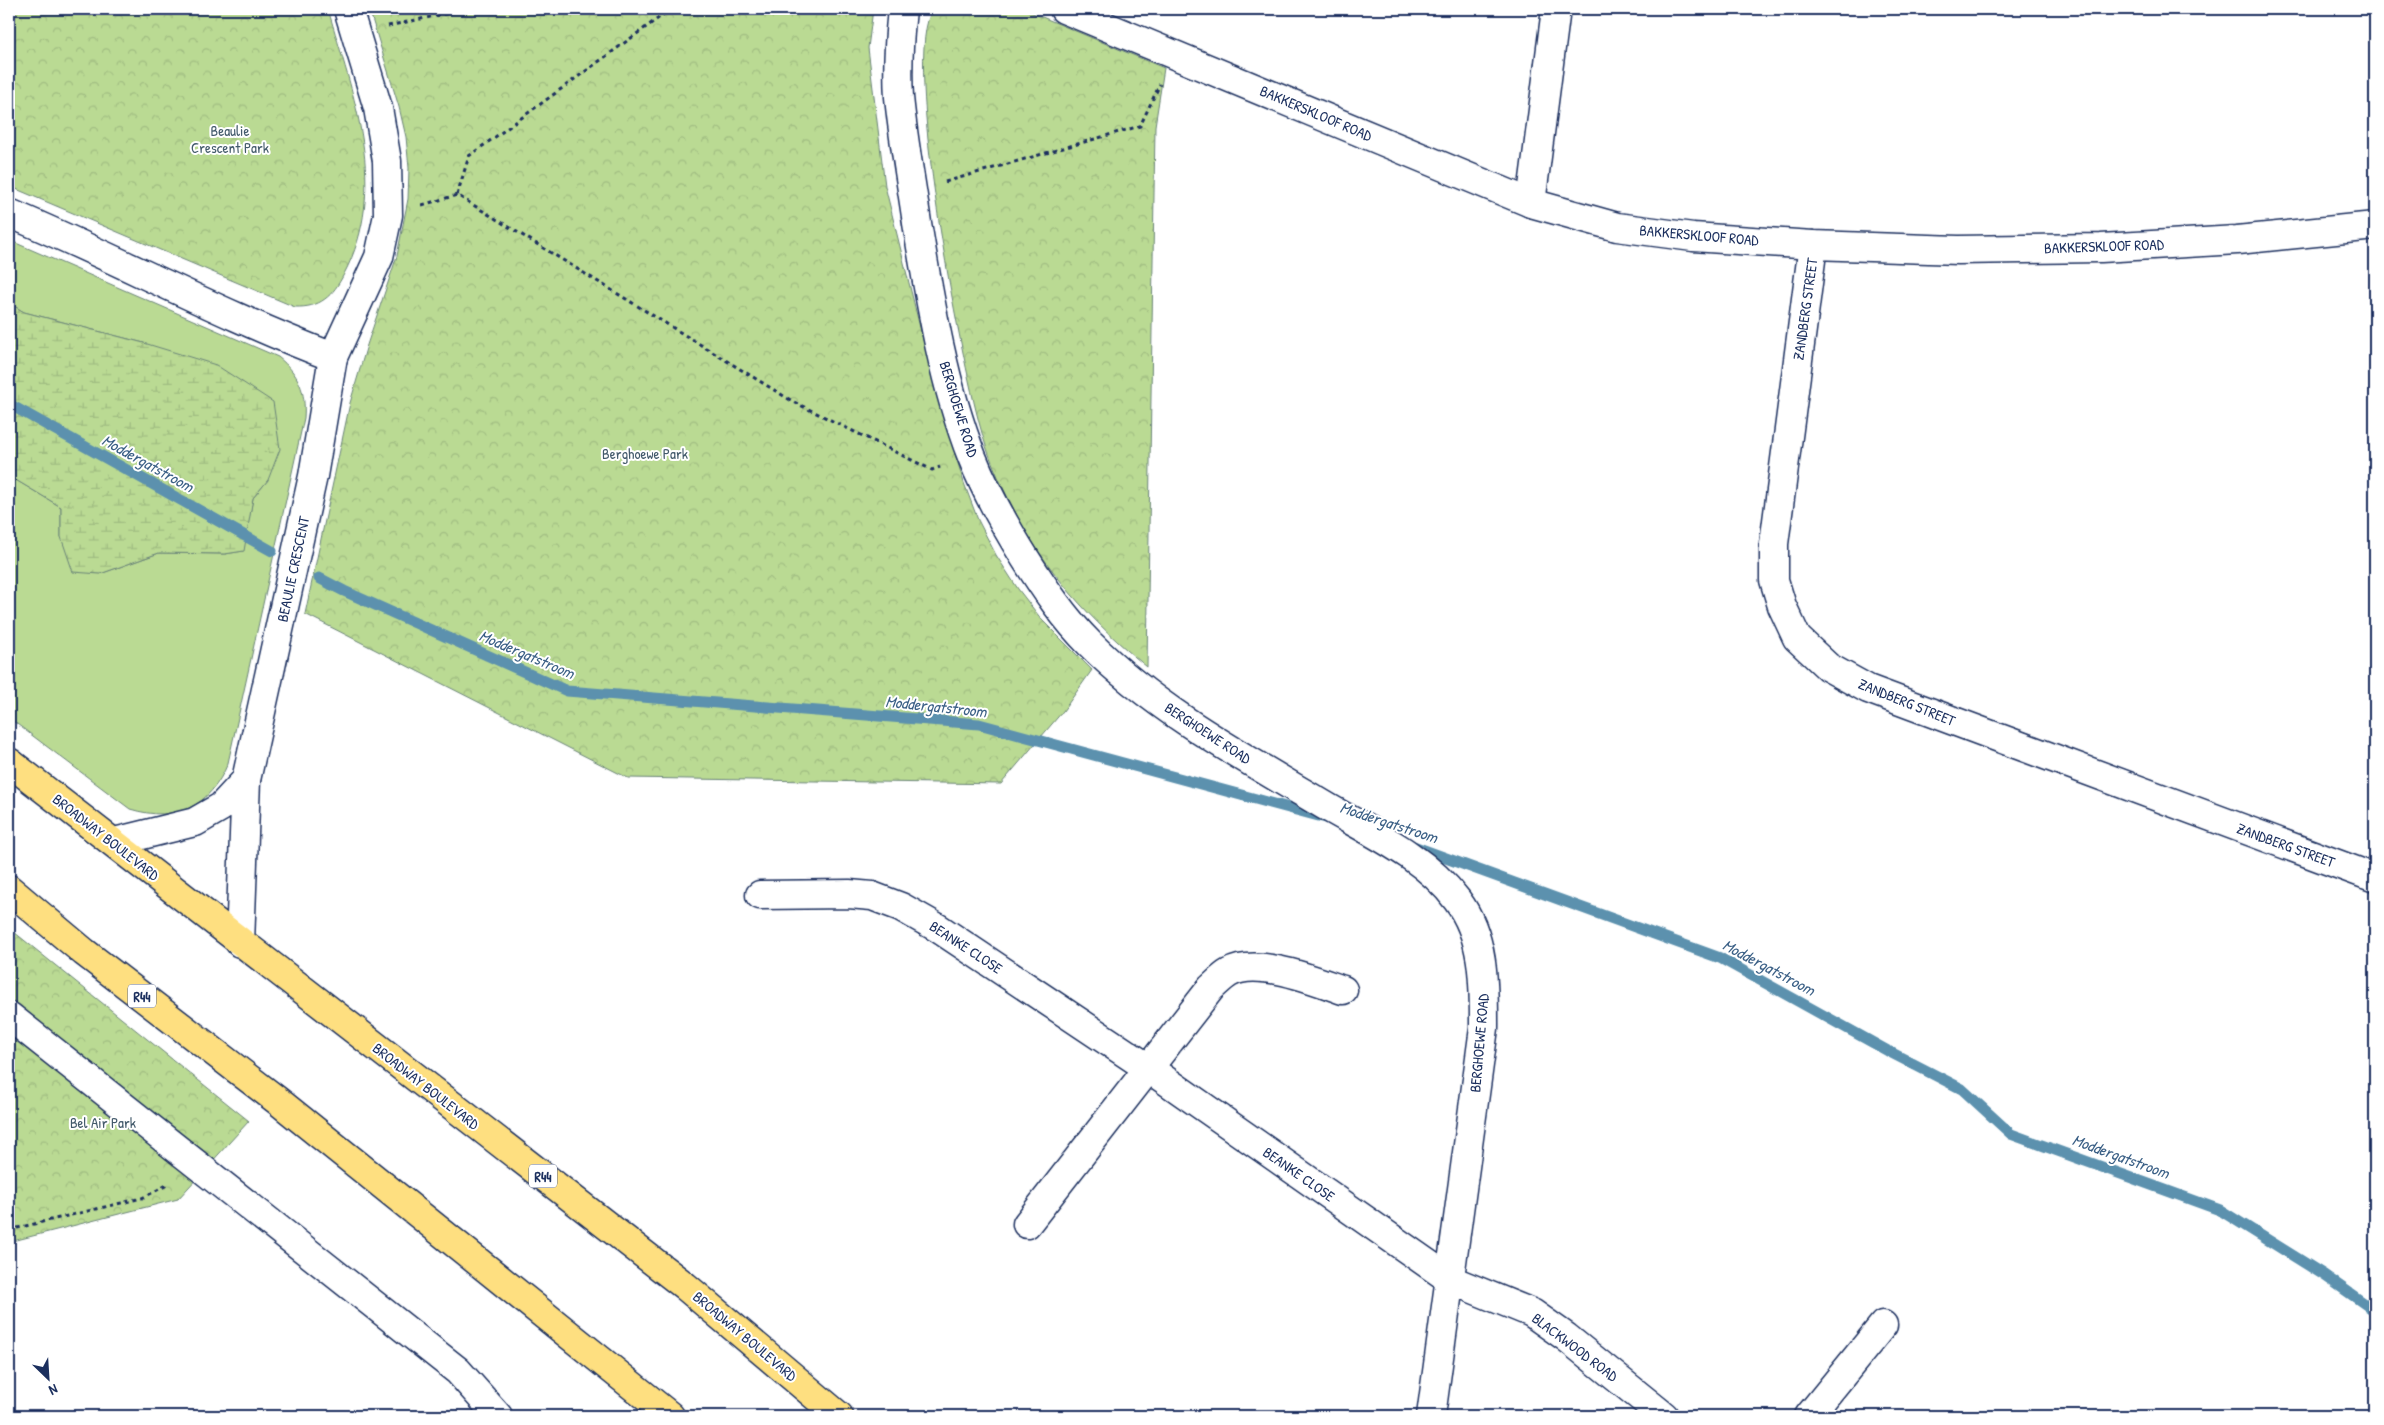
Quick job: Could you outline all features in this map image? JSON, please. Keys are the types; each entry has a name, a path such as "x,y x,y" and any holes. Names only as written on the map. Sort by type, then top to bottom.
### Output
{"main road":[{"name":"BROADWAY BOULEVARD","path":"9,762 114,842 240,943 685,1286 839,1416"},
{"name":"R44","path":"9,889 84,952 286,1107 670,1416"}],"street":[{"name":"BERGHOEWE ROAD","path":"902,9 898,46 899,96 928,288 946,366 972,457 1008,531 1046,591 1089,643 1138,685 1209,736 1397,847 1433,874 1458,901 1475,936 1484,975 1484,1028 1431,1416"},
{"name":"BAKKERSKLOOF ROAD","path":"1064,9 1532,203 1617,227 1693,237 1813,245 1958,250 2101,248 2237,240 2375,226"},
{"path":"1532,203 1556,9"},
{"name":"BEAULIE CRESCENT","path":"240,943 246,780 313,476 333,357 379,256 388,215 387,161 378,108 352,21"},
{"path":"9,213 69,239 190,297 333,357"},
{"name":"ZANDBERG STREET","path":"1813,245 1774,544 1774,580 1782,606 1797,638 1828,667 1868,690 2375,878"},
{"path":"114,842 195,822 221,807 246,780"},
{"name":"BEANKE CLOSE","path":"760,894 849,894 872,896 901,907 938,928 1148,1068 1451,1280"},
{"path":"1027,1224 1211,988 1229,973 1249,967 1301,976 1343,990"},
{"path":"9,1016 458,1371 498,1416"},
{"name":"BLACKWOOD ROAD","path":"1451,1280 1495,1296 1532,1313 1566,1337 1664,1416"},
{"path":"1809,1416 1884,1325"}],"path":[{"path":"352,21 468,9"},
{"path":"457,195 469,156 671,9"},
{"path":"912,192 1140,126 1175,55"},
{"path":"388,215 457,195 792,401 932,470 972,457"},
{"path":"9,1230 142,1198 168,1185 182,1153"}],"green space":[{"name":"Beaulie Crescent Park","path":"9,9 328,9 356,108 363,142 366,175 364,208 358,241 344,274 335,289 319,303 295,307 9,186"},
{"name":"Berghoewe Park","path":"369,9 873,9 868,48 885,186 935,388 964,483 978,520 996,555 1018,589 1042,620 1092,670 1063,711 1001,784 628,778 305,614 350,403 397,256 408,199 409,168 406,137 399,107"},
{"path":"933,9 1023,9 1164,68 1155,126 1147,667 1107,632 1055,574 1025,530 1012,506 986,446 960,340 937,211 924,85 925,38"},
{"path":"9,240 278,357 291,370 300,384 304,399 304,418 228,763 212,791 190,808 162,814 130,809 9,718 9,476 61,507 61,537 100,574 159,553 225,554 243,551 253,498 268,480 144,343 24,312 9,303"},
{"path":"9,303 24,312 144,343 216,365 273,402 280,449 268,480 253,498 244,551 225,554 159,553 100,574 73,572 61,537 61,507 9,476"},
{"name":"Bel Air Park","path":"9,928 249,1121 178,1199 9,1242"}],"waterway":[{"name":"Moddergatstroom","path":"9,404 272,551"},
{"name":"Moddergatstroom","path":"319,578 567,691 979,724 1326,818"},
{"name":"Moddergatstroom","path":"1413,846 1720,958 1888,1051 1962,1089 2011,1134 2220,1210 2324,1275 2375,1311"}]}
